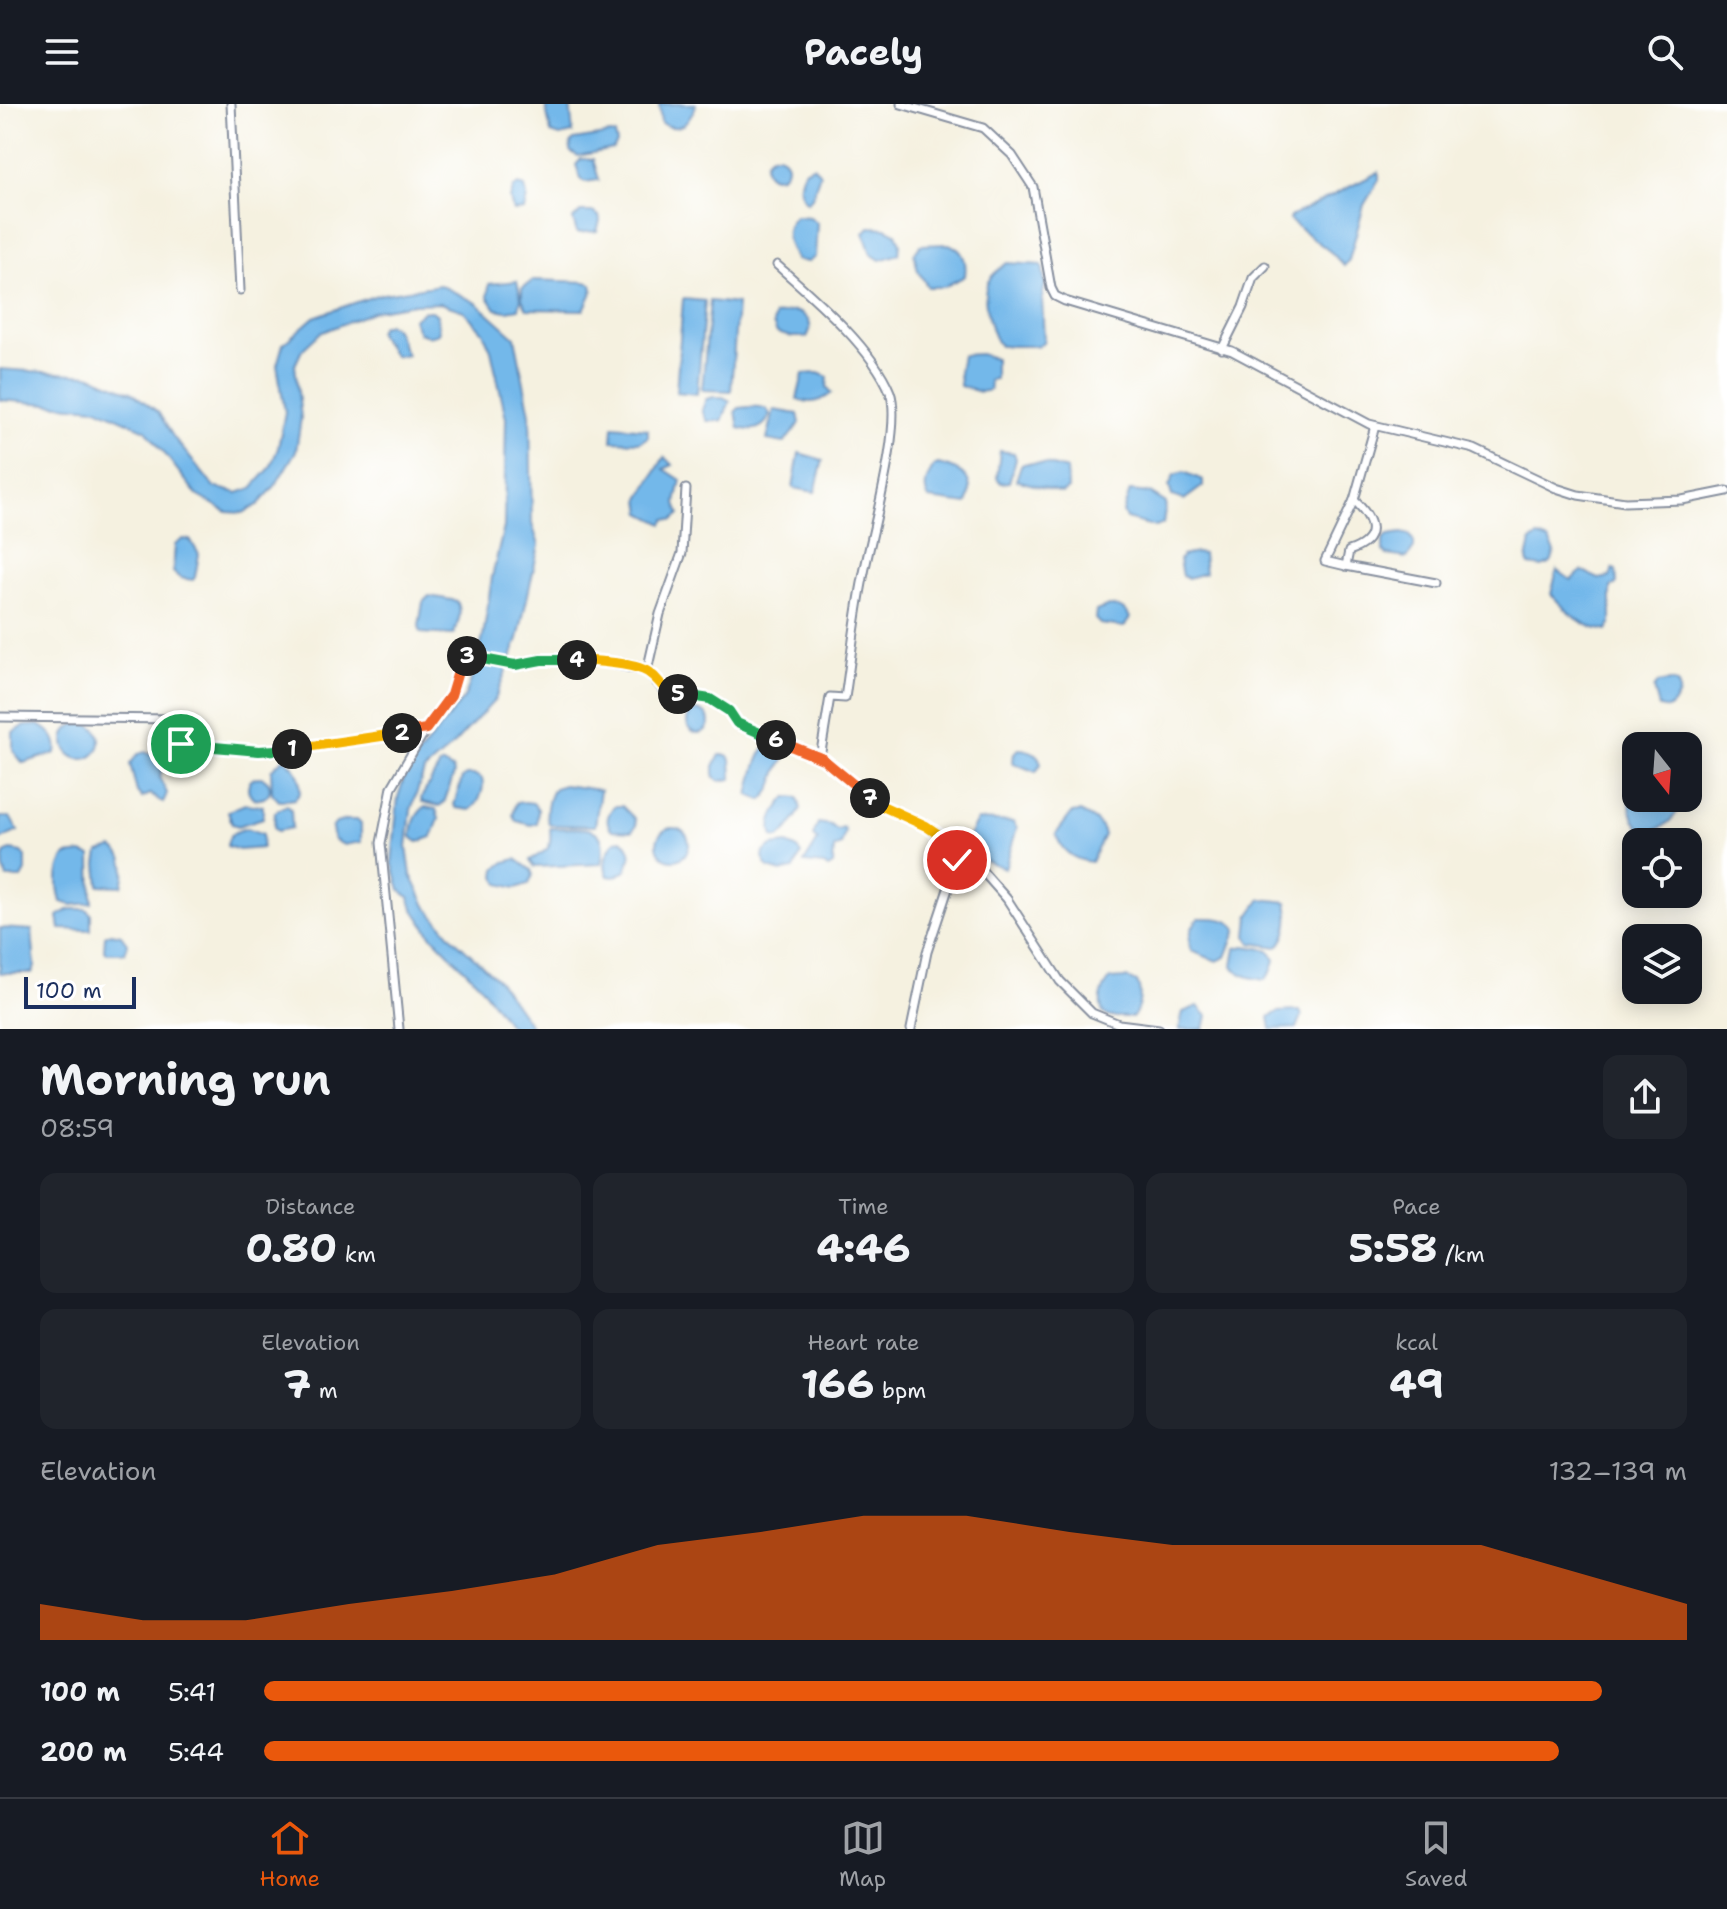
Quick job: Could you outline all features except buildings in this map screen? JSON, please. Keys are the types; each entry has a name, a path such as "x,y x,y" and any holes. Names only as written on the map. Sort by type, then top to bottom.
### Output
{"street":[{"path":"231,104 240,290"},
{"path":"901,104 983,128 1012,155 1033,187 1051,288 1055,296 1065,301 1232,351 1375,426 1474,449 1556,488 1578,495 1625,502 1682,500 1727,491"},
{"path":"777,265 852,337 891,394 894,417 887,467 863,579 845,698 830,697 820,758"},
{"path":"1222,349 1243,307 1253,278 1265,266"},
{"path":"1375,426 1354,500 1325,561 1436,583"},
{"path":"647,671 660,614 682,553 686,489"},
{"path":"1346,566 1349,551 1362,547 1368,540 1372,524 1354,500"},
{"path":"399,1029 381,843 392,787 426,729 451,695 463,655 515,665 541,660 570,660 602,662 647,671 663,690 710,699 729,711 737,723 820,758 880,805 926,826 961,850 1007,899 1060,981 1092,1013 1119,1024 1159,1029"},
{"path":"0,717 173,719 181,744 259,751 295,749 426,729"},
{"path":"911,1029 927,952 961,850"}],"water":[{"path":"545,104 570,104 573,133 560,136 551,133"},
{"path":"659,104 696,104 688,121 674,127 661,123"},
{"path":"615,135 617,143 613,149 578,156 570,151 574,140"},
{"path":"776,155 787,166 776,177 765,166"},
{"path":"581,159 593,159 599,180 585,182 581,179 576,165"},
{"path":"813,166 820,173 812,197 807,202 801,194 800,182 805,169"},
{"path":"1379,172 1379,180 1364,205 1349,260 1344,266 1289,220 1290,217"},
{"path":"514,187 525,187 527,197 524,210 513,211 510,199"},
{"path":"581,212 599,216 597,231 577,233 573,219"},
{"path":"795,216 810,217 817,223 815,257 808,262 796,260 788,242 788,226"},
{"path":"869,227 886,228 896,233 900,244 899,254 880,260 871,254 864,233"},
{"path":"949,244 958,249 963,257 965,276 944,287 928,287 918,271 914,254 921,245"},
{"path":"1007,263 1042,265 1045,284 1042,298 1044,341 1038,346 1000,346 991,327 985,294 987,284"},
{"path":"534,280 586,282 592,284 593,290 584,310 527,309 522,299 522,288"},
{"path":"517,281 521,298 519,309 496,309 488,297 489,284"},
{"path":"440,285 477,303 515,337 530,414 532,524 539,545 518,639 495,700 424,771 411,810 407,847 411,875 426,906 451,936 498,980 533,1029 512,1029 479,984 431,935 409,897 400,890 392,862 398,797 407,769 464,698 473,675 504,527 506,418 491,350 483,332 464,311 440,303 377,310 320,333 302,350 295,365 301,418 296,451 275,486 258,505 243,513 227,512 197,495 146,430 97,408 0,400 0,369 89,375 131,392 158,412 174,438 214,487 238,493 252,488 270,468 278,448 285,412 277,365 283,344 314,317 377,295"},
{"path":"683,299 705,301 697,394 676,392"},
{"path":"710,301 737,304 731,391 702,390"},
{"path":"424,311 437,315 439,333 429,336 419,333 413,319"},
{"path":"793,311 808,320 810,328 807,337 777,333 773,324 775,315"},
{"path":"388,324 395,328 407,355 394,356 378,333 380,327"},
{"path":"980,354 995,358 995,379 989,380 990,390 980,392 960,386 959,371 962,355"},
{"path":"818,373 828,377 827,387 832,393 815,402 797,399 803,374"},
{"path":"714,397 730,401 722,421 707,421 702,410 706,399"},
{"path":"758,407 769,412 765,424 749,430 739,428 736,411 739,408"},
{"path":"774,410 798,414 800,423 784,443 767,440"},
{"path":"613,426 648,429 648,437 640,442 612,441"},
{"path":"1000,451 1014,453 1016,459 1009,482 1001,483 997,478"},
{"path":"799,453 823,460 815,492 793,488"},
{"path":"664,457 673,465 664,469 681,480 676,503 680,514 673,520 666,519 663,524 642,513 640,499"},
{"path":"1027,463 1067,470 1068,489 1062,493 1016,480 1021,465"},
{"path":"938,464 965,476 970,487 967,504 929,499 926,482"},
{"path":"1184,472 1203,480 1203,486 1184,500 1172,496 1169,486 1174,475"},
{"path":"1130,491 1150,493 1166,503 1163,524 1156,527 1126,519 1123,512"},
{"path":"1402,533 1410,535 1414,548 1407,558 1387,555 1383,551 1383,539"},
{"path":"1538,537 1549,541 1555,552 1551,563 1542,567 1529,565 1527,561 1531,541"},
{"path":"183,539 190,540 199,554 193,580 180,578 173,572 175,545"},
{"path":"1203,554 1205,573 1188,578 1182,576 1179,560 1182,556"},
{"path":"1613,569 1616,570 1617,584 1611,587 1611,624 1607,631 1583,623 1551,594 1557,570 1571,580 1582,571 1599,579 1610,577"},
{"path":"429,596 457,601 460,614 453,635 421,633 419,626 423,602"},
{"path":"1109,606 1126,612 1130,618 1124,627 1100,624 1095,619 1096,611"},
{"path":"1671,681 1679,687 1678,697 1668,709 1659,707 1654,689 1658,683"},
{"path":"698,711 706,714 709,722 706,730 698,733 690,730 687,722 690,714"},
{"path":"82,723 95,728 100,741 95,754 82,759 69,754 64,741 69,728"},
{"path":"39,725 53,736 56,753 23,763 13,751 13,732 25,726"},
{"path":"767,745 790,752 778,770 771,790 762,800 749,795 758,762"},
{"path":"1019,749 1031,751 1038,757 1041,764 1036,772 1013,763 1014,753"},
{"path":"145,752 163,760 160,779 167,793 163,803 150,794 142,798 137,792 130,764 138,754"},
{"path":"720,755 727,755 731,760 732,779 720,781 714,777 714,766"},
{"path":"283,759 298,773 300,793 295,799 279,801 272,793 271,770"},
{"path":"443,764 454,774 444,803 439,806 422,802 421,798"},
{"path":"475,775 483,783 479,800 470,810 454,805 462,778"},
{"path":"259,777 267,780 270,788 267,796 259,799 251,796 248,788 251,780"},
{"path":"564,785 600,790 595,826 550,825 547,812 550,797 554,788"},
{"path":"787,797 798,798 801,809 779,838 773,837 771,826 774,816"},
{"path":"516,803 533,803 538,809 537,823 531,825 516,821 513,815"},
{"path":"245,804 263,806 263,818 238,826 232,824 228,811"},
{"path":"287,805 291,810 292,828 277,831 274,828 275,812"},
{"path":"614,806 622,806 635,819 636,826 632,831 612,830 608,818"},
{"path":"425,807 436,809 439,819 432,837 418,842 412,837 413,828 416,816"},
{"path":"1080,812 1092,818 1104,835 1091,862 1069,854 1056,834 1072,813"},
{"path":"1632,812 1677,812 1660,828 1639,828"},
{"path":"0,817 10,817 18,831 0,840"},
{"path":"346,820 357,820 361,824 361,842 344,845 334,840 332,828"},
{"path":"977,820 1013,822 1017,828 1005,868 982,858 970,846 967,840"},
{"path":"818,823 831,825 837,830 844,828 845,832 841,845 834,848 833,865 828,868 804,863 818,840 813,836"},
{"path":"247,828 263,834 262,848 239,850 227,846 231,835"},
{"path":"550,828 592,830 598,834 603,850 601,864 535,867 530,860 548,848"},
{"path":"673,828 684,833 689,844 684,855 673,860 662,855 657,844 662,833"},
{"path":"623,840 630,855 626,871 614,877 608,876 605,862 608,853 615,841"},
{"path":"787,844 801,854 794,869 781,872 768,868 763,858 764,852 772,846"},
{"path":"113,848 121,855 124,864 122,886 99,885 99,852"},
{"path":"6,852 21,852 26,857 26,871 22,878 7,878 5,875 4,859"},
{"path":"82,853 91,856 92,903 72,905 61,902 60,866 66,855"},
{"path":"516,859 531,870 533,875 529,884 516,888 499,884 495,877 496,869"},
{"path":"1261,899 1287,902 1288,926 1277,947 1251,943 1247,936 1249,916"},
{"path":"70,909 86,909 91,914 91,930 60,929 58,916"},
{"path":"1199,918 1225,920 1237,929 1226,957 1217,961 1191,951 1190,933"},
{"path":"0,928 32,930 35,967 32,973 0,973"},
{"path":"111,933 121,935 127,943 125,953 107,953 104,950 105,936"},
{"path":"1245,946 1269,950 1275,960 1265,980 1243,975 1233,966 1236,948"},
{"path":"1126,978 1139,986 1137,1009 1133,1017 1110,1017 1103,1013 1103,991 1110,979"},
{"path":"1198,1006 1207,1016 1204,1029 1179,1029 1183,1012"},
{"path":"1300,1011 1302,1016 1297,1028 1271,1029 1269,1017 1278,1012"}],"route":[{"path":"181,744 259,751 295,749 426,729 451,695 463,655 515,665 541,660 602,662 647,671 663,690 692,698 710,699 729,711 737,723 823,759 880,805 926,826 961,850 957,860"}]}
